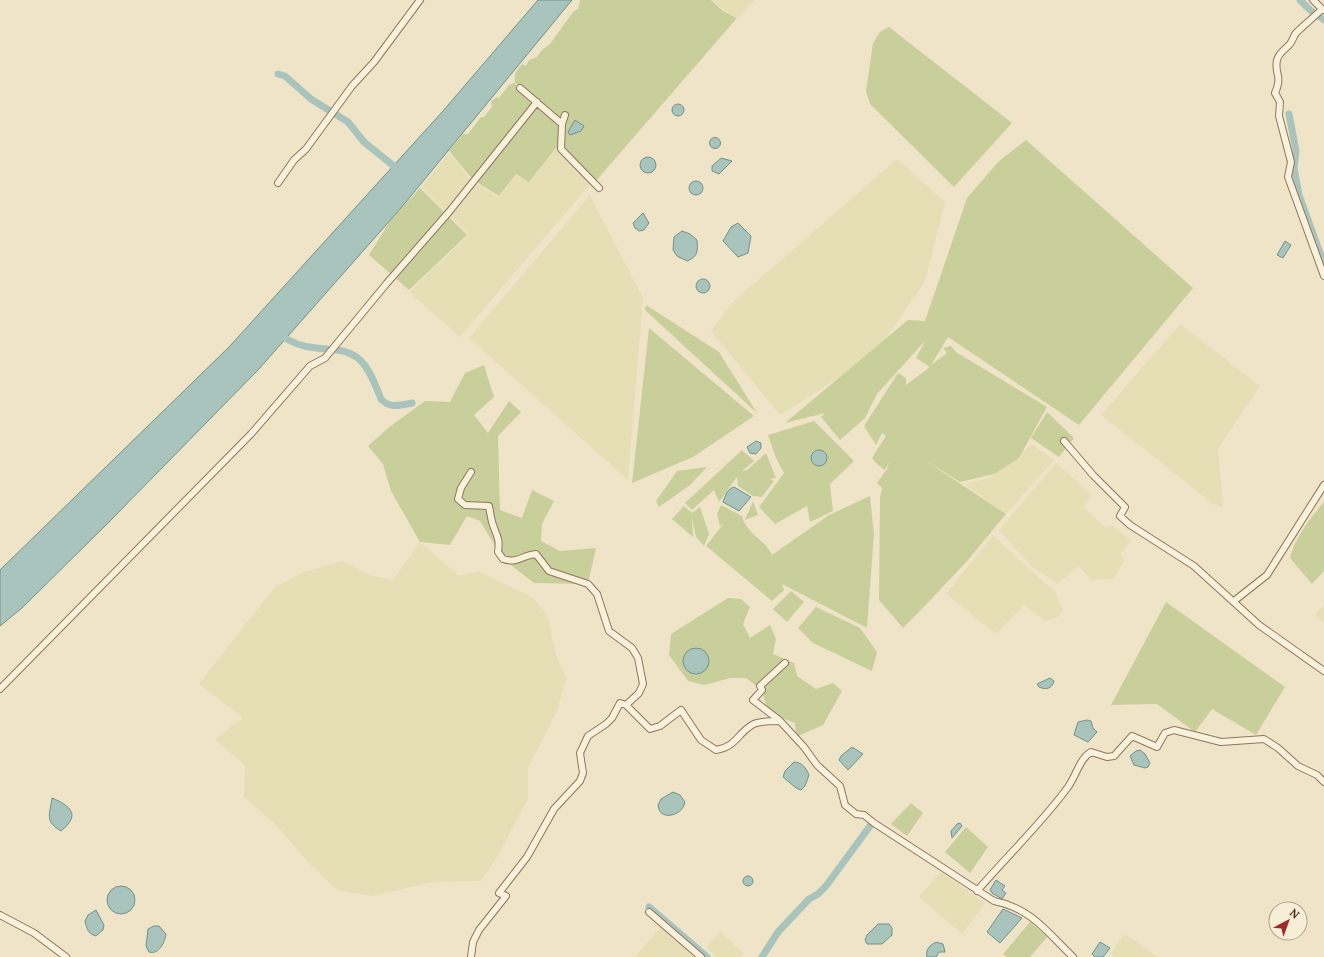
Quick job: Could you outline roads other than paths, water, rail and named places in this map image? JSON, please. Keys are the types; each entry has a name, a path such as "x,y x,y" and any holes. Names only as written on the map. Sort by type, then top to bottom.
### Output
{"street":[{"path":"278,183 294,160 306,149 352,86 374,62 420,0"},
{"path":"1313,0 1322,10 1295,34 1288,46 1282,50 1279,55 1276,65 1279,84 1275,93 1280,102 1279,116 1290,162 1288,177 1324,276"},
{"path":"520,88 562,124"},
{"path":"0,689 251,434 310,366 325,358 449,212 537,102"},
{"path":"565,115 562,124 561,149 599,188"},
{"path":"1064,441 1092,475 1125,507 1120,516 1130,525 1194,566 1259,625 1324,671"},
{"path":"471,472 461,488 458,499 465,505 489,506 493,525 499,538 498,552 503,559 518,561 529,554 536,554 549,571 588,584 597,594 609,631 632,648 638,658 642,671 643,684 639,693 626,705"},
{"path":"1234,601 1267,575 1324,485"},
{"path":"785,663 760,686 762,690 753,700 780,721 804,747 817,765 840,786 845,805 856,814 864,815 994,902 1009,904 1038,921 1073,957"},
{"path":"471,957 473,942 479,930 506,896 498,893 527,857 554,809 580,781 583,773 580,752 583,744 588,736 612,718 620,704 626,705 650,729 660,726 681,710 701,740 716,750 727,748 753,724 769,720 780,721"},
{"path":"977,891 1048,812 1069,786 1086,755 1095,752 1107,757 1114,756 1132,736 1157,747 1165,733 1174,730 1221,742 1264,739 1278,748 1298,766 1317,775 1324,782"},
{"path":"649,912 701,957"},
{"path":"0,915 34,934 66,957"}],"water":[{"path":"538,0 572,0 401,208 258,370 109,522 22,608 0,626 0,570 229,347 443,111"},
{"path":"678,104 682,106 684,110 682,114 678,116 674,114 672,110 674,106"},
{"path":"575,120 584,126 581,131 570,135 568,132"},
{"path":"715,137 719,139 721,143 719,147 715,149 711,147 709,143 711,139"},
{"path":"648,157 654,159 656,165 654,171 648,173 642,171 640,165 642,159"},
{"path":"721,158 732,161 719,174 712,171 712,166"},
{"path":"696,181 701,183 703,188 701,193 696,195 691,193 689,188 691,183"},
{"path":"643,213 649,223 644,230 639,231 635,228 633,223"},
{"path":"738,223 751,236 748,253 738,257 723,241 731,227"},
{"path":"682,231 690,234 697,240 696,253 693,258 687,261 677,256 673,250 674,237"},
{"path":"1285,241 1291,245 1283,258 1277,255"},
{"path":"700,279 706,279 710,283 710,289 706,293 700,293 696,289 696,283"},
{"path":"756,441 761,443 761,448 756,454 750,453 747,447"},
{"path":"816,450 822,450 827,455 825,464 822,466 816,466 811,461 811,455"},
{"path":"734,487 751,497 739,511 723,502 728,491"},
{"path":"696,648 705,652 709,661 705,670 696,674 687,670 683,661 687,652"},
{"path":"1050,678 1054,681 1052,686 1048,688 1039,687 1037,684"},
{"path":"1087,720 1091,721 1093,728 1097,732 1088,742 1074,735 1078,722"},
{"path":"852,747 863,754 848,770 839,760 841,756"},
{"path":"1140,750 1145,754 1150,763 1148,767 1145,768 1134,765 1130,756 1136,751"},
{"path":"794,762 803,766 809,775 805,786 801,790 796,788 783,777 785,771"},
{"path":"673,792 680,795 685,802 683,807 676,814 662,814 658,805 661,799"},
{"path":"52,798 64,804 71,812 71,820 61,831 52,824 49,817"},
{"path":"960,823 962,826 952,838 951,831 957,824"},
{"path":"746,876 750,876 753,881 750,886 746,886 743,883 743,879"},
{"path":"996,880 1005,886 1002,890 1006,893 1002,899 990,890"},
{"path":"121,886 127,887 131,890 134,894 134,906 131,910 127,913 121,914 115,913 111,910 108,906 107,900 108,894 111,890 115,887"},
{"path":"1003,909 1022,918 1000,943 987,932"},
{"path":"96,910 104,925 103,930 96,936 88,931 85,921 88,915"},
{"path":"878,924 889,924 892,928 892,935 882,944 867,944 865,940 867,935"},
{"path":"154,926 159,926 166,934 163,944 159,950 156,952 149,952 146,946 148,929"},
{"path":"936,942 943,944 945,952 939,952 936,957 927,957 928,948"},
{"path":"1100,942 1110,948 1103,957 1095,957 1092,954"}],"waterway":[{"path":"1300,0 1310,10 1324,20"},
{"path":"278,74 285,76 311,99 348,122 364,142 400,171"},
{"path":"1289,114 1296,151 1294,168 1299,195 1324,264"},
{"path":"279,334 292,342 301,345 340,350 351,354 361,361 368,369 381,399 384,402 395,406 412,403"},
{"path":"762,957 778,932 809,899 818,894 826,886 870,826"},
{"path":"649,907 707,957"}]}
